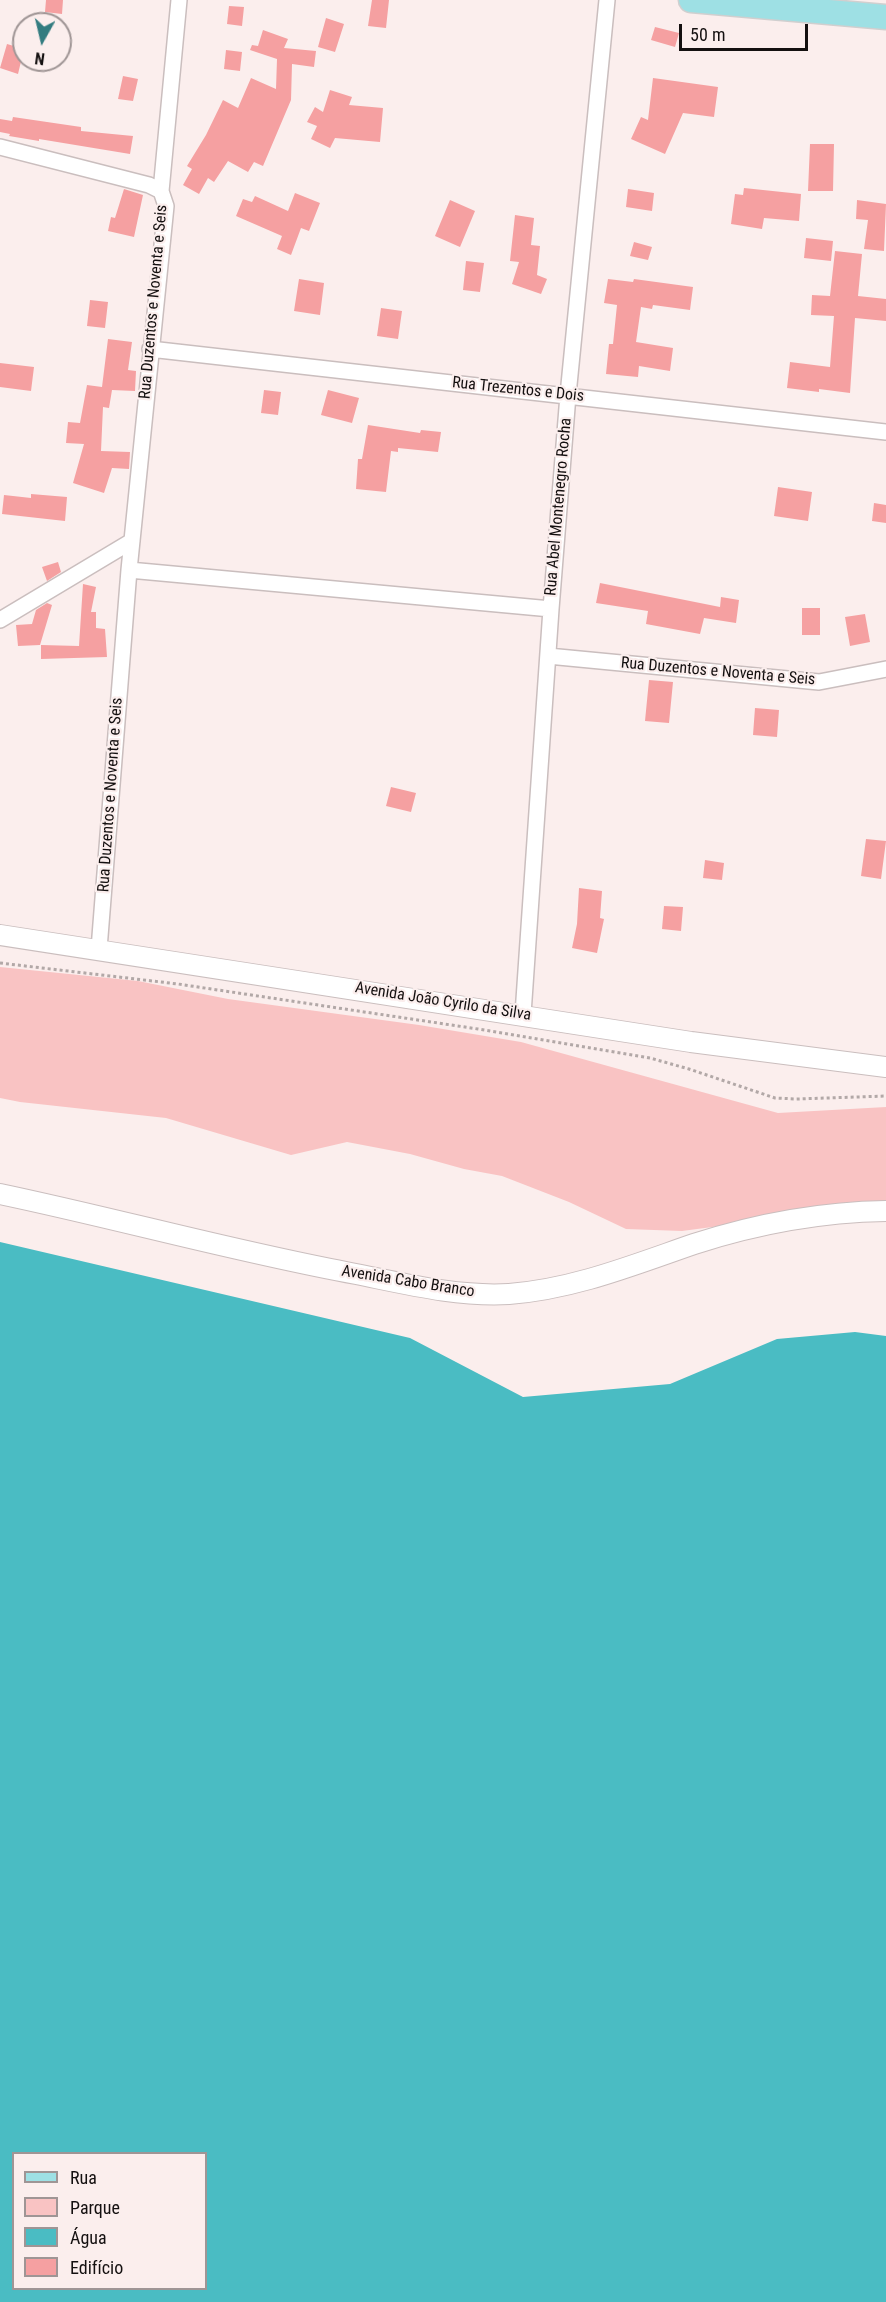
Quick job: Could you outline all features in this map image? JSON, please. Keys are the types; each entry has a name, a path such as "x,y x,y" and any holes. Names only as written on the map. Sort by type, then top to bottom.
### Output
{"main road":[{"path":"691,0 886,18"}],"street":[{"name":"Rua Duzentos e Noventa e Seis","path":"99,949 129,570 166,206 161,191 179,0"},
{"name":"Rua Abel Montenegro Rocha","path":"523,1014 568,395 607,0"},
{"path":"0,147 149,185 161,191"},
{"name":"Rua Trezentos e Dois","path":"150,349 886,432"},
{"path":"0,620 132,541"},
{"path":"129,570 551,609"},
{"name":"Rua Duzentos e Noventa e Seis","path":"549,656 819,682 886,669"},
{"name":"Avenida João Cyrilo da Silva","path":"0,935 523,1014 691,1042 886,1067"},
{"name":"Avenida Cabo Branco","path":"0,1194 336,1270 440,1290 495,1294 537,1290 585,1281 712,1239 786,1221 837,1213 886,1211"}],"path":[{"path":"0,963 178,984 478,1029 650,1058 775,1098 886,1096"}],"green space":[{"path":"0,967 138,981 228,999 419,1025 521,1042 778,1113 886,1107 886,1204 682,1231 626,1229 569,1202 502,1176 464,1169 410,1154 347,1142 291,1155 166,1118 0,1098"}],"water":[{"path":"0,1242 410,1338 523,1397 670,1384 777,1339 855,1332 886,1336 886,2302 0,2302"}],"building":[{"path":"46,0 63,0 62,12 45,12"},
{"path":"372,0 389,0 386,28 368,26"},
{"path":"229,6 244,7 242,26 227,24"},
{"path":"326,18 344,24 335,52 318,47"},
{"path":"655,27 679,33 675,47 651,40"},
{"path":"263,30 288,39 284,48 316,51 314,67 292,64 291,100 263,166 254,162 248,172 228,161 214,182 208,178 199,194 183,185 192,169 187,166 206,135 223,100 238,108 251,78 276,89 277,59 250,50 252,45 258,46"},
{"path":"7,44 12,45 12,72 0,68"},
{"path":"226,50 242,52 240,71 224,69"},
{"path":"123,76 138,79 133,101 118,99"},
{"path":"653,78 718,87 714,117 683,113 665,154 631,139 641,117 648,120"},
{"path":"330,90 352,97 349,105 383,108 380,142 335,138 330,148 311,139 317,126 307,122 315,107 323,112"},
{"path":"13,117 81,127 81,131 133,136 130,154 9,136 10,134 0,132 0,119 12,121"},
{"path":"810,144 834,144 833,191 808,191"},
{"path":"744,188 801,194 799,221 764,218 762,229 731,224 735,194 743,195"},
{"path":"124,189 143,195 134,237 108,231 111,217 115,218"},
{"path":"628,189 654,193 652,211 626,207"},
{"path":"295,193 320,203 309,231 301,228 291,255 277,249 282,236 236,216 243,199 252,202 255,196 288,211"},
{"path":"450,200 475,211 460,247 435,236"},
{"path":"857,200 886,204 884,251 864,249 868,220 856,219"},
{"path":"515,215 534,218 531,245 540,246 537,275 547,279 541,294 512,284 519,262 510,261"},
{"path":"806,238 833,241 831,261 804,258"},
{"path":"634,242 652,247 648,260 630,256"},
{"path":"835,251 862,254 858,296 886,299 886,321 855,318 850,393 787,388 790,362 830,367 834,316 811,315 812,295 830,296"},
{"path":"466,261 484,263 480,292 463,290"},
{"path":"299,279 324,283 320,315 294,311"},
{"path":"608,279 633,282 634,279 693,287 690,310 653,305 652,309 641,307 636,342 673,348 670,371 639,366 638,377 606,374 609,344 613,344 617,305 604,303"},
{"path":"90,300 108,302 105,328 87,326"},
{"path":"381,308 402,311 398,339 377,336"},
{"path":"108,339 132,342 128,370 136,371 135,391 112,390 109,408 103,407 101,451 130,452 129,469 112,468 104,493 73,483 84,444 66,443 68,422 80,423 87,385 102,387"},
{"path":"0,363 34,367 31,391 0,387"},
{"path":"264,390 281,392 278,415 261,413"},
{"path":"328,390 359,398 352,423 321,415"},
{"path":"368,425 420,433 421,430 441,432 438,452 398,448 398,452 391,451 386,492 356,489 358,459 362,459"},
{"path":"778,487 812,492 808,521 774,516"},
{"path":"31,494 67,497 65,521 2,514 4,495 31,498"},
{"path":"874,503 886,505 886,523 872,521"},
{"path":"58,562 61,572 47,581 42,567"},
{"path":"600,583 720,607 721,597 739,600 736,623 704,618 700,634 646,624 648,611 596,603"},
{"path":"83,584 96,587 91,612 96,612 96,628 105,629 107,657 41,659 41,645 79,646"},
{"path":"47,603 52,605 40,645 18,646 16,625 32,624 36,610"},
{"path":"802,608 820,608 820,635 802,635"},
{"path":"865,614 870,642 850,646 845,617"},
{"path":"649,680 673,682 669,723 645,721"},
{"path":"755,708 779,710 777,737 753,735"},
{"path":"391,787 416,793 411,812 386,806"},
{"path":"866,839 886,841 881,879 861,876"},
{"path":"705,860 724,863 722,880 703,878"},
{"path":"579,888 602,891 600,918 604,919 597,953 572,948 577,924"},
{"path":"664,906 683,907 681,931 662,929"}]}
